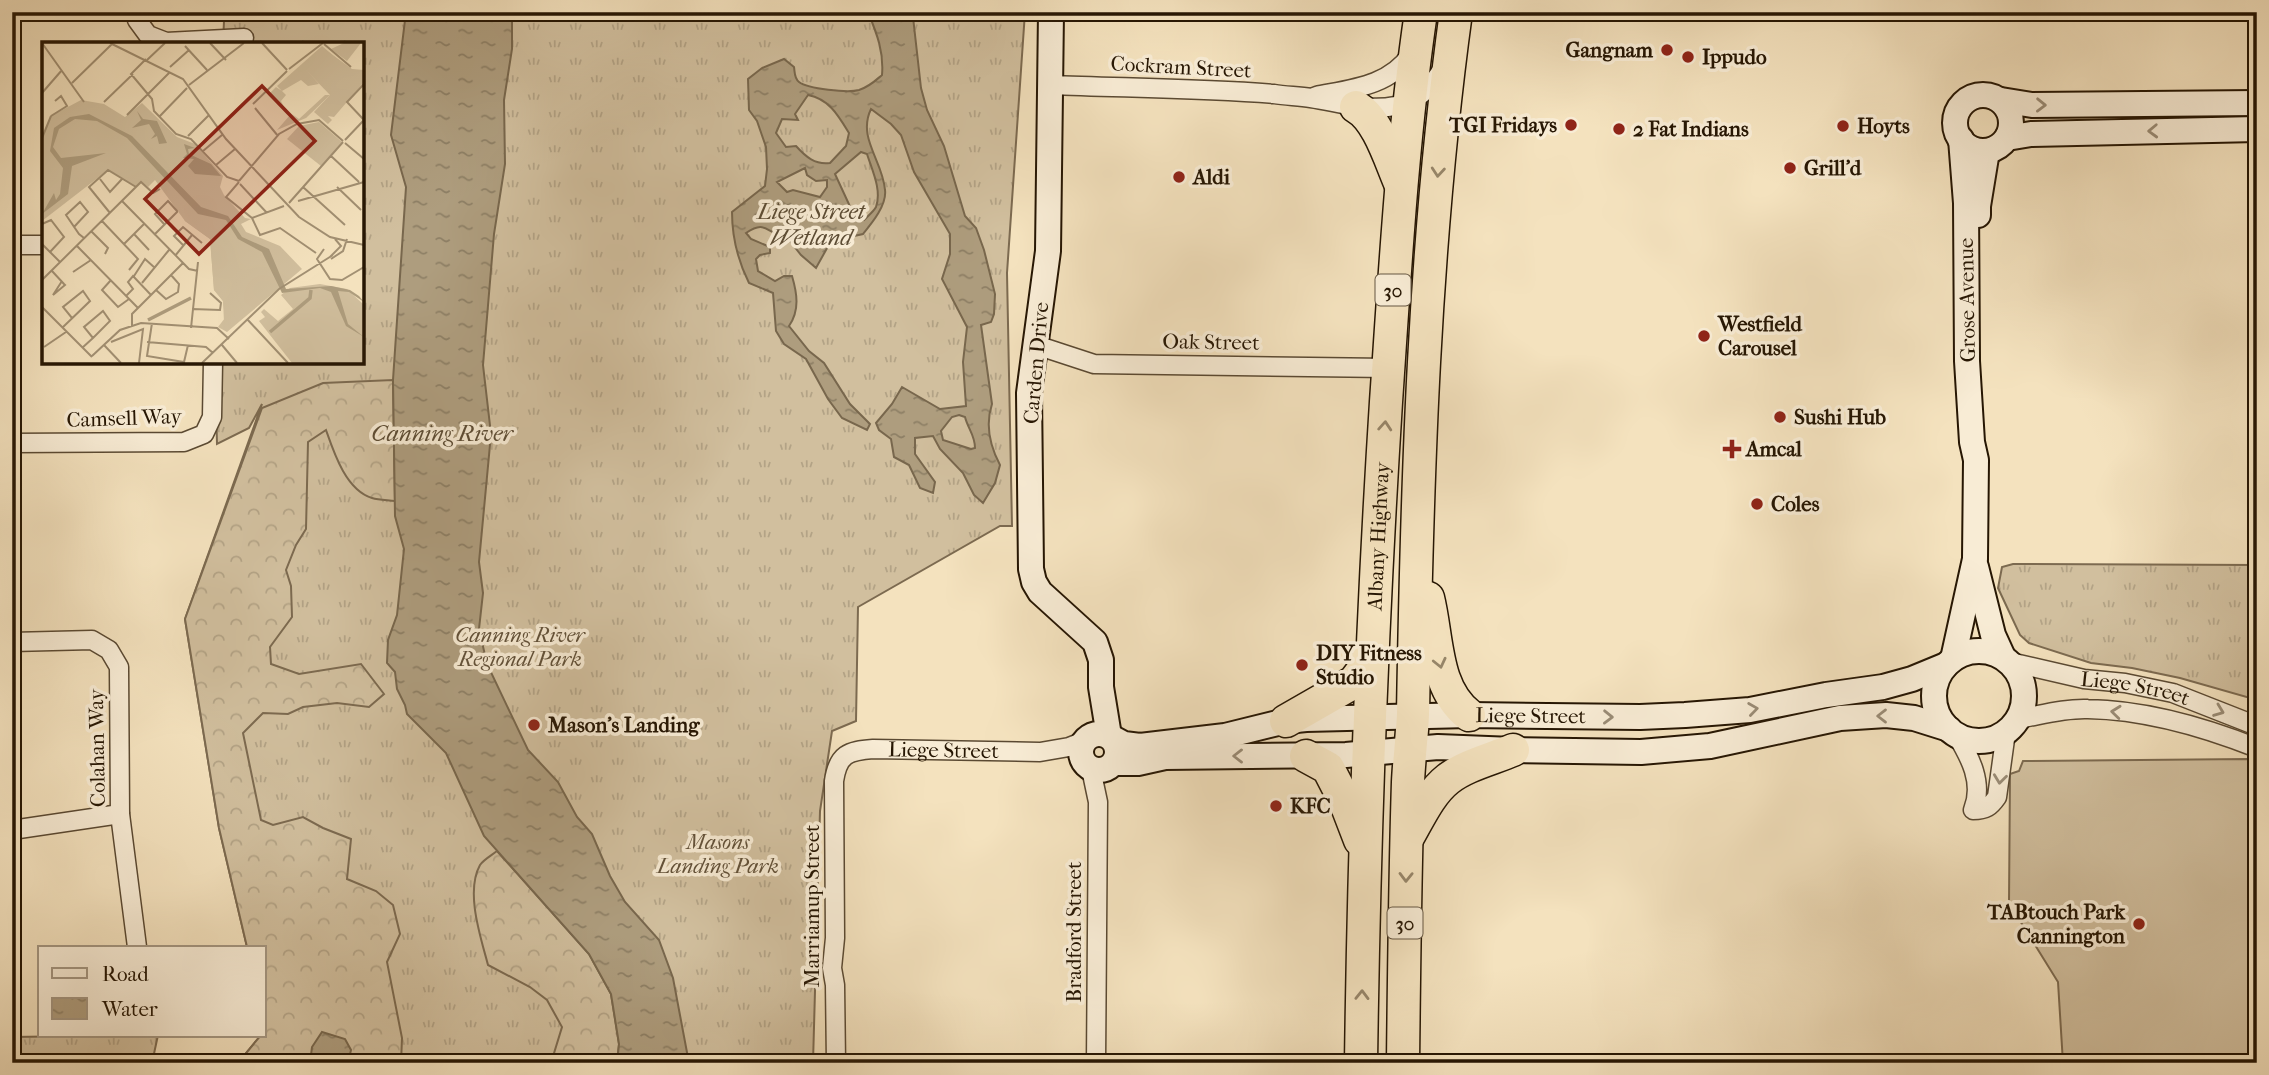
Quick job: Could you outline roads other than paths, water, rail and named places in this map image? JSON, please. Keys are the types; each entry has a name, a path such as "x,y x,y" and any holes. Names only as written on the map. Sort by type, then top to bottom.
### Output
{"highway":[{"name":"Albany Highway","path":"1361,1063 1372,648 1400,185 1418,96 1416,47 1421,12"},
{"name":"Albany Highway","path":"1403,1063 1406,840 1413,718 1422,392 1431,246 1456,12"},
{"path":"1356,107 1369,116 1400,185"},
{"path":"1416,549 1433,619 1439,662 1448,690 1457,706 1469,715"},
{"path":"1286,720 1354,682 1363,670 1372,648"},
{"path":"1406,840 1446,780 1513,750"},
{"path":"1306,756 1328,768 1365,850"}],"street":[{"path":"137,12 137,20 148,35 166,42 244,38"},
{"name":"Carden Drive","path":"1051,12 1048,251 1029,393 1031,569 1040,592 1095,642 1101,660 1099,750"},
{"name":"Cockram Street","path":"1309,98 1383,80 1398,70 1416,47"},
{"path":"1418,96 1434,85 1450,55"},
{"name":"Cockram Street","path":"1051,85 1309,98 1356,107 1395,106 1418,96"},
{"path":"2257,103 2032,105 2001,100 1986,94 1966,100 1955,119 1961,139 1977,150 2031,134 2257,129"},
{"path":"1997,144 2011,128 2011,118 2001,100"},
{"name":"Grose Avenue","path":"1949,662 1975,559 1976,460 1972,442 1968,361 1966,202 1961,139"},
{"name":"Grose Avenue","path":"1976,460 1982,443 1978,206 1997,144"},
{"path":"12,245 42,245"},
{"name":"Oak Street","path":"1036,345 1094,364 1388,368"},
{"name":"Camsell Way","path":"12,443 184,442 204,434 212,417 213,364"},
{"name":"Grose Avenue","path":"1975,559 1993,635 2006,660"},
{"name":"Colahan Way","path":"12,642 93,640 109,650 118,667 120,814 137,946"},
{"path":"1988,651 2006,660 2021,677 2025,694 2024,703 2012,726 1997,797 1993,804 1982,810 1973,810 1977,802 1978,782 1966,750 1938,715 1934,697 1937,680 1949,662 1968,652 1988,651"},
{"name":"Liege Street","path":"2006,660 2084,679 2173,694 2257,726"},
{"name":"Liege Street","path":"847,753 873,749 1041,751 1069,758 1124,744 1140,746 1225,736 1286,720 1469,715 1640,717 1750,710 1883,687 1912,679 1949,662"},
{"name":"Liege Street","path":"2012,726 2053,712 2087,709 2133,713 2183,724 2257,748"},
{"name":"Liege Street","path":"1099,750 1138,763 1165,757 1306,756 1438,747 1614,752 1710,746 1840,718 1886,715 1913,718 1952,731"},
{"path":"1952,731 1964,738 1981,741 1990,740 2012,726"},
{"name":"Bradford Street","path":"1096,1063 1099,750"},
{"name":"Marriamup Street","path":"836,1063 835,985 832,968 835,938 834,781 836,767 847,753"},
{"path":"12,830 120,814"}],"water":[{"name":"Canning River","path":"406,12 512,12 512,49 504,100 505,164 494,234 483,365 491,434 479,562 483,593 479,629 487,664 528,750 558,782 577,817 592,834 610,876 625,902 659,940 673,978 689,1063 617,1063 619,1044 611,994 589,954 484,836 446,753 407,714 397,689 395,672 387,663 388,640 397,615 404,549 395,516 393,380 406,187 391,135"},
{"name":"Liege Street Wetland","path":"868,12 910,12 913,17 921,88 927,110 944,146 965,216 976,228 995,294 991,322 981,325 992,404 990,435 1000,465 995,483 983,503 974,495 963,473 940,449 933,436 915,438 915,454 935,482 933,493 920,488 909,465 894,457 891,439 879,430 876,423 902,387 940,409 966,406 963,362 967,327 942,279 950,254 950,234 914,172 901,135 891,124 871,109 867,130 883,179 885,196 878,214 863,234 831,241 816,268 786,236 762,227 746,233 751,239 770,247 770,253 760,255 756,259 758,271 775,281 784,276 792,276 796,301 795,314 789,326 809,351 824,363 850,404 870,424 867,430 842,418 806,359 784,344 776,331 773,293 749,283 736,248 732,212 765,186 767,169 766,147 757,121 749,110 748,79 762,68 784,59 794,67 796,79 804,84 838,91 854,91 872,84 882,75 882,67 881,51","holes":["808,95 822,100 837,114 849,133 846,146 830,163 811,159 796,146 786,147 776,133 782,119 798,120 795,114","861,152 867,154 876,180 878,200 875,209 864,220 853,213 835,174","805,168 807,175 816,181 827,180 827,187 820,197 793,190 787,192 777,182","952,417 965,417 975,448 943,440 941,431"]},
{"path":"322,1032 345,1039 351,1050 348,1063 310,1063 312,1047"}],"place":[{"name":"Gangnam","path":"1667,50"},
{"name":"Ippudo","path":"1688,57"},
{"name":"TGI Fridays","path":"1571,125"},
{"name":"Hoyts","path":"1843,126"},
{"name":"2 Fat Indians","path":"1619,129"},
{"name":"Grill'd","path":"1790,168"},
{"name":"Aldi","path":"1179,177"},
{"name":"Westfield Carousel","path":"1704,336"},
{"name":"Sushi Hub","path":"1780,417"},
{"name":"Amcal","path":"1732,449"},
{"name":"Coles","path":"1757,504"},
{"name":"DIY Fitness Studio","path":"1302,665"},
{"name":"Mason's Landing","path":"534,725"},
{"name":"KFC","path":"1276,806"},
{"name":"TABtouch Park Cannington","path":"2139,924"}],"park label":[{"name":"Canning River Regional Park","path":"520,647"},
{"name":"Masons Landing Park","path":"718,854"}]}
